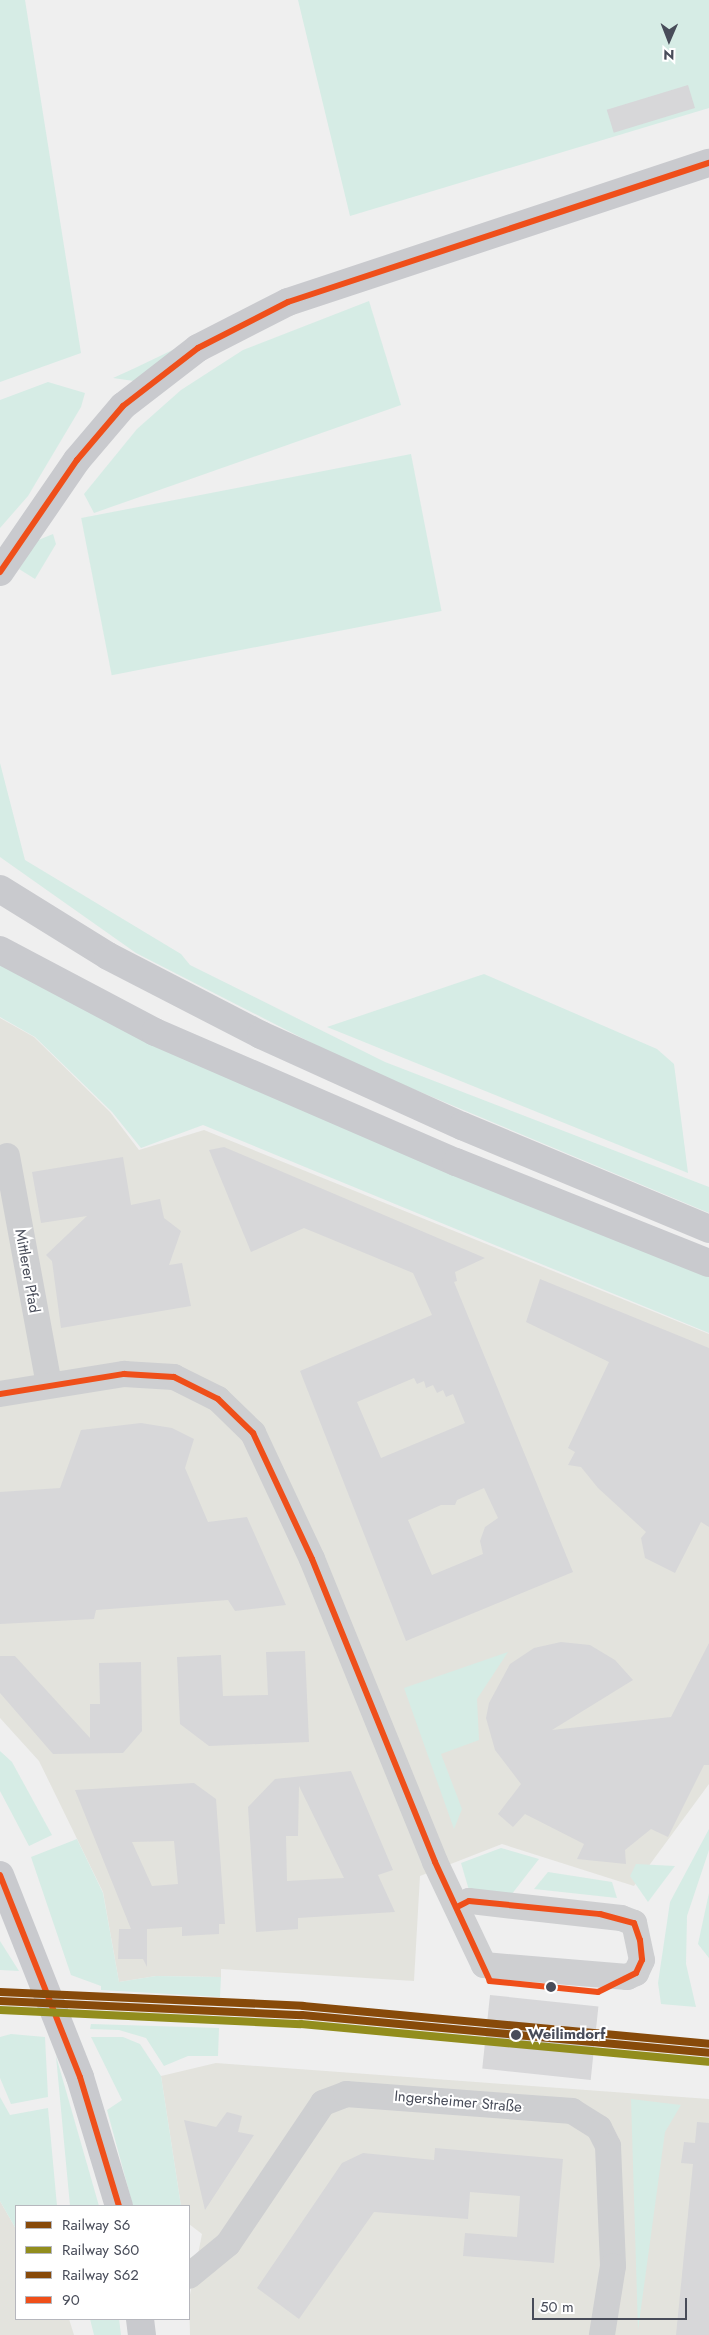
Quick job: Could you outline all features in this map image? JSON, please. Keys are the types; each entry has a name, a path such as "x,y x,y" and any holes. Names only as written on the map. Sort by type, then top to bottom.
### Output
{"main road":[{"path":"0,572 77,460 123,406 198,348 288,302 709,163"},
{"path":"0,889 108,956 261,1035 462,1126 709,1229"},
{"path":"0,950 155,1032 456,1162 709,1263"},
{"path":"0,1875 80,2077 119,2205"},
{"path":"140,2320 142,2335"}],"street":[{"name":"Mittlerer Pfad","path":"7,1156 49,1385"},
{"path":"0,1394 124,1374 174,1377 218,1399 253,1433 312,1559 427,1844 484,1965 627,1977 636,1973 642,1960 634,1923 621,1918 469,1901 458,1907"},
{"name":"Ingersheimer Straße","path":"190,2275 228,2244 323,2103 346,2094 572,2111 599,2128 608,2146 613,2266 602,2335"}],"shaded area":[{"path":"0,1018 34,1037 110,1112 139,1150 204,1130 709,1334 709,1784 634,1886 502,1844 420,1876 414,1981 221,1969 221,1977 156,1976 119,1982 103,1892 39,1761 0,1718"},
{"path":"216,2063 709,2099 709,2335 190,2335 190,2295 202,2234 190,2225 190,2205 181,2205 161,2076"},
{"path":"0,2201 15,2227 15,2320 69,2320 74,2335 0,2335"}],"green space":[{"path":"0,0 25,0 81,353 0,382"},
{"path":"298,0 709,0 709,108 350,216"},
{"path":"369,301 401,405 94,513 84,494 137,429 181,390 243,350"},
{"path":"183,345 134,381 113,378 135,368"},
{"path":"48,382 85,393 81,407 28,496 0,528 0,400"},
{"path":"411,454 442,611 112,675 81,518"},
{"path":"53,534 56,544 35,579 19,569 36,541"},
{"path":"0,763 25,860 181,954 190,965 385,1062 709,1187 709,1213 351,1063 136,953 0,857"},
{"path":"0,963 709,1273 709,1333 203,1125 141,1148 112,1112 35,1037 0,1017"},
{"path":"484,974 657,1049 674,1064 688,1173 327,1027"},
{"path":"508,1652 477,1699 479,1740 441,1754 462,1809 454,1829 404,1688"},
{"path":"0,1751 12,1762 52,1835 29,1846 0,1791"},
{"path":"709,1829 709,1850 687,1916 686,1964 696,2007 661,2004 658,1983 670,1902"},
{"path":"77,1839 103,1893 119,1982 156,1976 221,1977 220,1997 101,1990 101,1986 71,1975 31,1857"},
{"path":"501,1848 539,1859 508,1899 471,1897 461,1863"},
{"path":"636,1864 675,1866 648,1902 630,1876"},
{"path":"548,1872 612,1882 617,1898 534,1889"},
{"path":"709,1893 709,1958 698,1944"},
{"path":"0,1941 19,1971 0,1970"},
{"path":"91,2024 219,2028 218,2056 188,2056 164,2066 146,2038 119,2030 90,2029"},
{"path":"11,2034 45,2037 48,2097 11,2104 0,2078 0,2037"},
{"path":"91,2037 123,2037 140,2044 161,2076 181,2205 133,2205 107,2110 122,2100"},
{"path":"56,2056 99,2205 70,2205"},
{"path":"0,2097 10,2115 48,2108 57,2205 15,2205 15,2227 0,2201"},
{"path":"631,2099 681,2105 665,2132 638,2330"},
{"path":"90,2320 119,2320 121,2335 94,2335"}],"building":[{"path":"688,85 695,108 614,133 607,110"},
{"path":"224,1147 485,1258 455,1272 457,1281 454,1282 573,1572 406,1641 300,1371 432,1315 413,1273 304,1228 251,1252 209,1150","holes":["414,1378 417,1384 424,1381 426,1388 433,1385 437,1393 443,1390 446,1397 453,1394 465,1423 381,1458 357,1402","484,1488 498,1518 485,1527 480,1541 483,1554 432,1575 408,1520 441,1505 455,1505 457,1500"]},
{"path":"123,1157 131,1205 160,1199 164,1218 181,1231 169,1265 182,1263 191,1306 61,1328 52,1261 46,1255 87,1216 41,1223 32,1172"},
{"path":"540,1279 709,1348 709,1527 701,1522 675,1573 645,1558 641,1538 646,1532 598,1488 581,1467 568,1465 575,1452 568,1448 609,1362 526,1322"},
{"path":"141,1423 172,1428 194,1439 185,1468 208,1522 247,1517 286,1605 235,1611 228,1600 96,1610 94,1619 0,1624 0,1492 60,1488 81,1430"},
{"path":"561,1642 590,1645 615,1660 633,1680 552,1730 671,1717 709,1643 709,1765 704,1765 668,1837 651,1829 625,1850 626,1864 577,1859 584,1844 525,1814 513,1827 498,1814 521,1784 495,1750 486,1718 489,1703 510,1664 534,1648"},
{"path":"305,1651 309,1742 209,1746 180,1724 177,1657 221,1655 223,1696 268,1695 266,1652"},
{"path":"0,1656 15,1656 90,1738 90,1704 100,1704 99,1663 141,1662 142,1731 123,1753 53,1754 0,1693"},
{"path":"351,1771 393,1870 378,1875 395,1912 298,1918 298,1929 256,1932 248,1807 275,1779","holes":["299,1786 344,1878 287,1881 286,1836 298,1836"]},
{"path":"194,1783 216,1799 225,1924 219,1924 219,1934 182,1936 182,1927 147,1929 147,1967 143,1959 118,1959 119,1929 131,1929 75,1790","holes":["174,1841 178,1884 152,1886 132,1842"]},
{"path":"490,1995 598,2006 591,2080 482,2069"},
{"path":"227,2112 242,2116 238,2132 254,2135 205,2210 184,2120 216,2127"},
{"path":"697,2122 709,2123 709,2335 676,2335 693,2164 681,2163 684,2142 695,2143"},
{"path":"435,2148 563,2159 554,2263 463,2256 465,2233 517,2237 520,2196 470,2192 468,2219 374,2212 299,2319 257,2288 342,2163 363,2153 434,2160"}],"rail line":[{"name":"S62","path":"0,1992 303,2006 709,2044"},
{"name":"S6","path":"0,2001 302,2015 709,2053"},
{"name":"S60","path":"0,2010 301,2024 708,2062"}],"transit line":[{"name":"90","path":"0,572 77,460 123,406 198,348 288,302 709,163"},
{"name":"90","path":"0,1394 124,1374 174,1377 218,1399 253,1433 312,1559 435,1862 490,1981"},
{"name":"90","path":"0,1875 80,2077 119,2205"},
{"name":"90","path":"457,1907 469,1901 600,1914 634,1923 640,1940 642,1960 636,1973 598,1992 490,1981"}],"place":[{"name":"Weilimdorf","path":"516,2035"}]}
